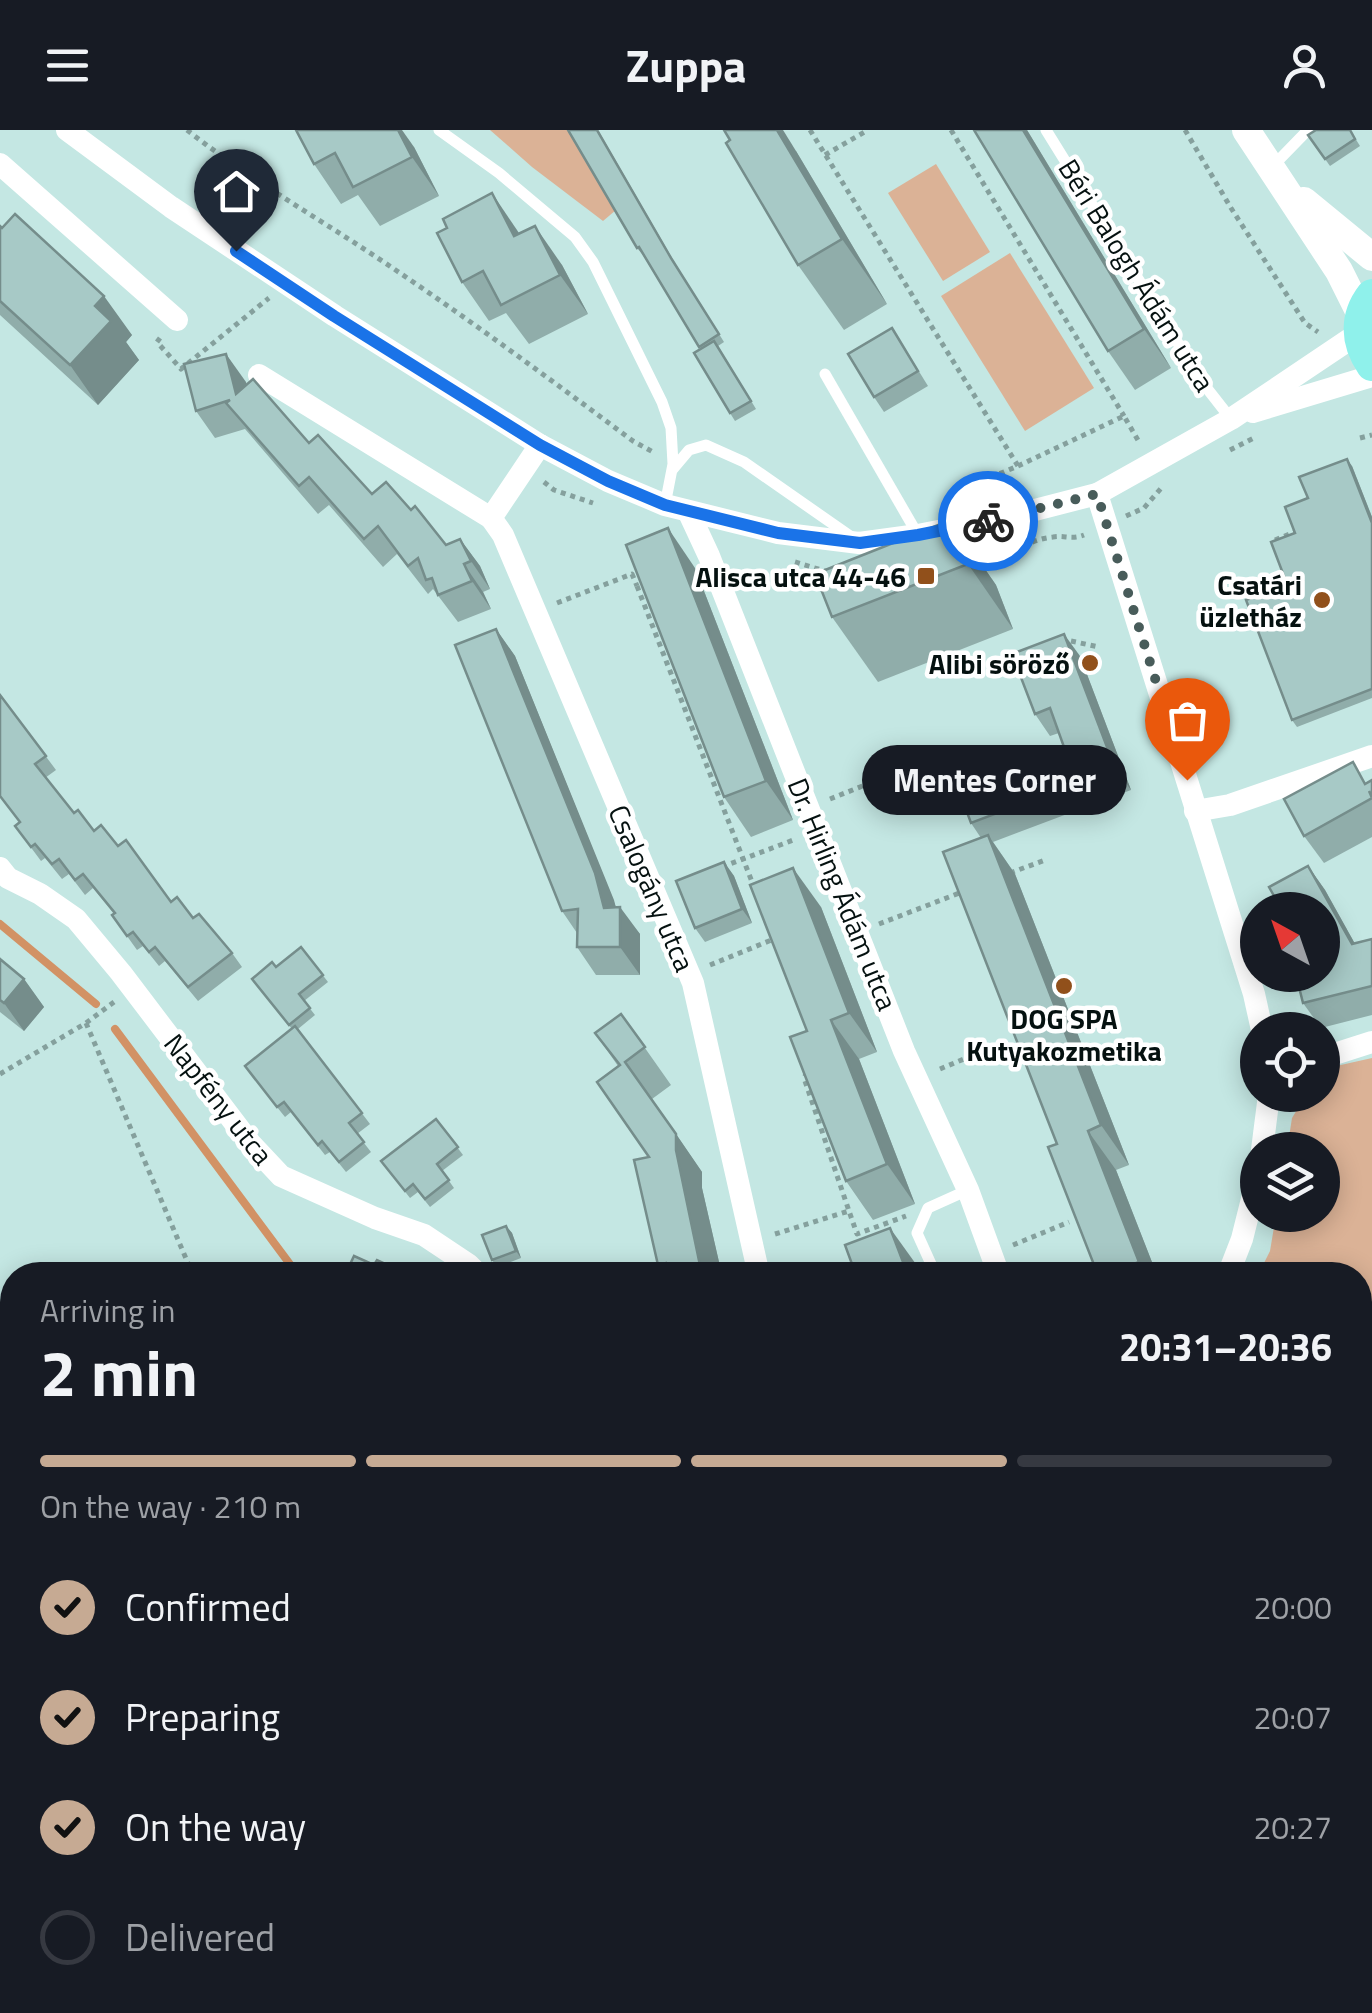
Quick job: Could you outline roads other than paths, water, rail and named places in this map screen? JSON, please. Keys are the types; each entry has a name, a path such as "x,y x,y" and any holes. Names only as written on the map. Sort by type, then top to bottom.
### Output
{"main road":[{"path":"1357,323 1372,365"}],"street":[{"path":"67,130 187,218 334,316 540,445 608,481 689,512 778,533 860,543 1004,518 1097,494 1230,419 1357,323 1339,271 1246,130"},
{"path":"0,164 177,320"},
{"path":"1271,168 1317,213 1372,257"},
{"path":"260,375 491,518 540,445"},
{"path":"1230,419 1372,376"},
{"path":"1097,494 1258,1012"},
{"name":"Dr. Hirling Ádám utca","path":"689,512 917,1079 968,1190 994,1262"},
{"name":"Csalogány utca","path":"491,518 503,535 693,983 756,1262"},
{"path":"1195,811 1230,805 1372,756"},
{"name":"Napfény utca","path":"0,868 8,878 76,918 250,1143 281,1176 424,1235 464,1262"},
{"path":"1340,1052 1372,1042"},
{"path":"1233,1262 1244,1232"}],"lane":[{"path":"439,130 575,236 593,262 671,428 672,468 665,505"},
{"name":"Béri Balogh Ádám utca","path":"1046,130 1202,382 1230,419"},
{"path":"1271,168 1308,130"},
{"path":"825,374 918,535"},
{"path":"672,468 689,450 706,445 744,462 860,543"},
{"path":"931,1262 918,1232 928,1208 968,1190"}],"waterway":[{"path":"0,924 96,1004"},
{"path":"115,1029 288,1262"}],"place":[{"name":"Alisca utca 44-46","path":"926,576"},
{"name":"Csatári üzletház","path":"1322,600"},
{"name":"Alibi söröző","path":"1090,663"},
{"name":"Mentes Corner","path":"1187,780"},
{"name":"DOG SPA Kutyakozmetika","path":"1064,986"}]}
